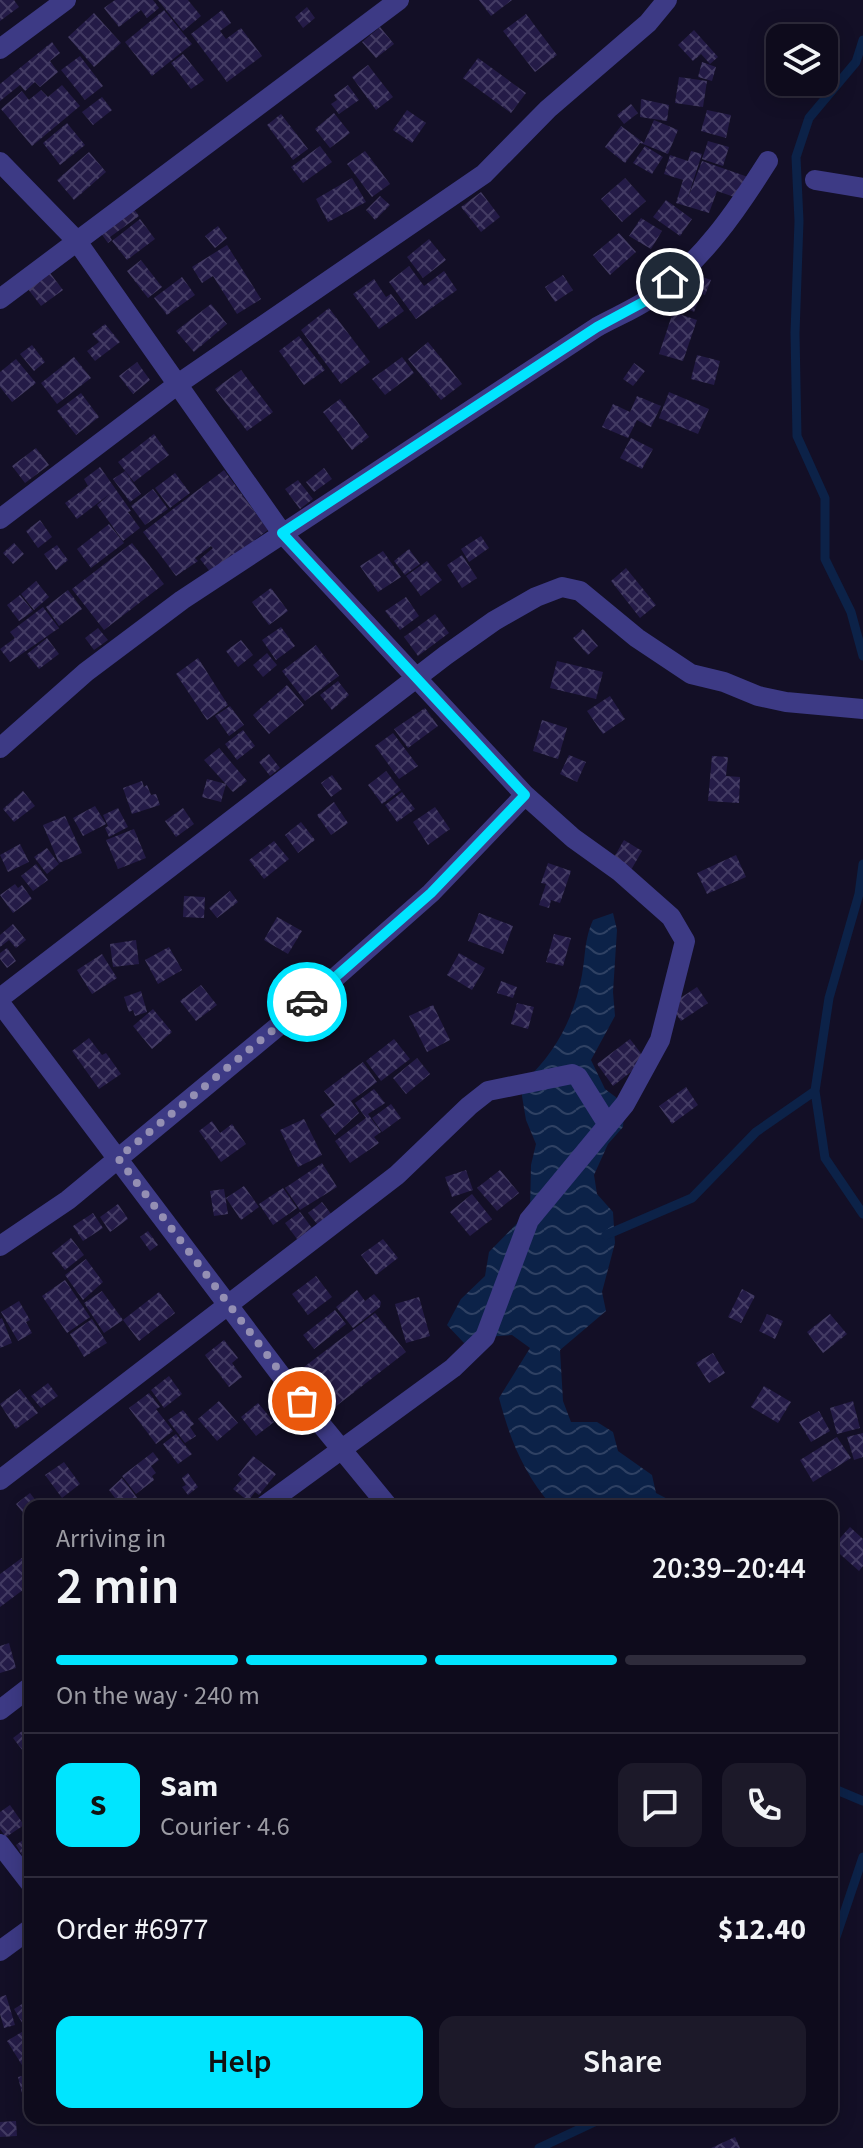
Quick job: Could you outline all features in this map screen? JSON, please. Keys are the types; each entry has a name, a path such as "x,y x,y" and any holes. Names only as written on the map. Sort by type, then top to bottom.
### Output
{"street":[{"path":"0,49 66,0"},
{"path":"0,299 399,0"},
{"path":"0,519 178,384 484,174 548,109 648,23 667,0"},
{"path":"0,748 86,672 182,600 597,327 649,299 691,265 732,216 768,161"},
{"path":"0,162 76,240 282,533 525,795 671,917 685,941 660,1040 625,1104 529,1220 485,1337 453,1368 272,1500"},
{"path":"815,180 863,188"},
{"path":"383,1500 283,1378 0,1001 494,621 536,597 562,587 580,591 637,638 691,674 786,702 863,709"},
{"path":"0,1246 68,1200 311,999 431,893 525,795"},
{"path":"0,1480 397,1175 488,1091 572,1074 578,1077 608,1125"},
{"path":"0,1710 24,1692"},
{"path":"0,1844 24,1875"},
{"path":"0,1951 24,1933"}],"water":[{"path":"613,913 617,930 613,992 615,1016 591,1060 605,1089 625,1104 623,1127 608,1144 594,1175 597,1194 613,1212 615,1243 602,1292 606,1311 560,1350 563,1401 571,1422 597,1422 613,1432 618,1451 652,1475 656,1493 669,1500 547,1500 519,1455 499,1398 530,1348 512,1335 485,1337 464,1343 447,1325 461,1299 485,1276 489,1252 530,1210 531,1165 536,1144 526,1120 522,1096 524,1082 545,1059 569,1020 579,991 593,920"}],"building":[{"path":"0,0 14,0 19,7 0,21"},
{"path":"115,0 153,0 159,8 147,18 141,10 119,27 104,8"},
{"path":"158,0 188,0 201,16 183,31"},
{"path":"479,0 512,0 491,16"},
{"path":"307,7 315,18 303,28 295,17"},
{"path":"164,10 192,44 152,76 125,42"},
{"path":"222,10 231,23 220,31 226,39 241,28 262,56 227,82 191,34"},
{"path":"94,13 121,43 94,67 68,37"},
{"path":"526,14 557,55 535,72 503,31"},
{"path":"380,27 394,44 376,58 362,42"},
{"path":"694,30 718,57 710,64 701,54 693,61 678,45"},
{"path":"52,42 60,53 50,61 58,72 40,87 35,82 25,91 20,85 0,101 0,84"},
{"path":"183,54 204,80 191,89 171,63"},
{"path":"80,56 103,86 85,100 61,70"},
{"path":"478,58 526,93 511,113 463,78"},
{"path":"702,62 716,67 712,81 698,77"},
{"path":"368,65 393,97 376,110 352,77"},
{"path":"679,77 707,81 703,107 675,103"},
{"path":"62,85 80,106 32,146 1,109 22,91 29,100 41,90 48,97"},
{"path":"348,85 359,100 339,114 331,104 337,100 334,95"},
{"path":"102,97 112,110 93,125 82,112"},
{"path":"641,99 669,105 667,121 640,117"},
{"path":"631,104 638,113 624,124 617,115"},
{"path":"407,110 426,123 412,143 393,130"},
{"path":"707,110 731,115 726,138 701,131"},
{"path":"334,113 350,133 330,148 315,129"},
{"path":"281,114 308,149 293,160 267,125"},
{"path":"654,120 678,130 668,154 638,142 625,163 605,147 621,126 644,143"},
{"path":"67,123 85,145 60,165 43,143"},
{"path":"708,141 729,147 723,166 702,159"},
{"path":"320,146 332,162 303,183 291,167"},
{"path":"645,146 663,157 652,174 633,163"},
{"path":"365,151 390,184 372,197 347,164"},
{"path":"691,151 702,154 687,200 702,161 748,177 740,199 717,191 709,213 676,203 683,180 664,174 670,155 688,161"},
{"path":"89,152 106,172 74,200 57,180"},
{"path":"352,178 366,202 328,222 316,199"},
{"path":"625,178 646,201 622,222 601,199"},
{"path":"481,192 500,217 481,232 461,207"},
{"path":"380,196 390,205 375,220 366,210"},
{"path":"666,200 692,219 680,236 653,217"},
{"path":"133,208 139,216 110,237 112,240 108,243 100,232"},
{"path":"641,218 662,231 651,249 629,236"},
{"path":"140,219 155,239 127,260 112,241"},
{"path":"218,226 227,238 215,248 205,236"},
{"path":"619,233 636,252 610,275 593,255"},
{"path":"429,239 446,260 423,278 407,257"},
{"path":"227,245 261,299 237,314 213,276 202,283 192,267"},
{"path":"141,260 162,287 148,298 127,271"},
{"path":"409,266 424,286 444,271 457,290 416,319 389,282"},
{"path":"50,273 63,290 41,306 28,289"},
{"path":"691,273 711,280 705,295 685,288"},
{"path":"563,275 573,290 555,302 545,287"},
{"path":"182,277 195,295 167,315 154,298"},
{"path":"374,279 386,297 391,294 404,311 379,329 353,294"},
{"path":"681,290 700,297 694,312 675,304"},
{"path":"211,304 227,324 194,352 176,331"},
{"path":"329,308 370,362 341,384 301,330"},
{"path":"673,312 697,320 683,361 659,354"},
{"path":"105,324 120,342 95,361 87,351 99,342 92,334"},
{"path":"299,336 325,370 304,385 279,351"},
{"path":"428,342 462,384 441,400 408,359"},
{"path":"32,345 45,362 34,371 20,354"},
{"path":"697,355 720,361 714,385 691,379"},
{"path":"74,357 91,378 57,404 41,383"},
{"path":"402,357 414,373 385,395 372,379"},
{"path":"16,359 36,383 12,402 0,387 0,372"},
{"path":"137,362 150,380 133,394 119,376"},
{"path":"634,363 645,371 633,386 623,379"},
{"path":"241,370 273,412 247,431 215,389"},
{"path":"669,392 709,409 698,434 659,418"},
{"path":"81,393 99,417 76,435 57,411"},
{"path":"637,396 661,406 651,427 637,420 628,438 602,427 613,404 630,412"},
{"path":"340,399 369,437 352,450 323,412"},
{"path":"154,434 169,455 134,482 118,462"},
{"path":"631,438 653,449 642,469 620,458"},
{"path":"36,448 49,465 25,483 12,466"},
{"path":"100,467 140,528 123,541 97,505 111,493 77,519 65,503 88,486 84,479"},
{"path":"324,468 332,479 314,492 306,482"},
{"path":"224,470 268,530 211,573 200,559 213,548 211,546 195,558 198,561 176,576 143,532"},
{"path":"125,471 141,494 130,502 113,479"},
{"path":"175,473 190,493 170,508 155,488"},
{"path":"298,480 313,499 300,509 285,489"},
{"path":"153,489 168,509 145,525 131,506"},
{"path":"40,520 52,537 38,548 26,531"},
{"path":"109,524 124,543 91,568 77,549"},
{"path":"481,536 489,548 469,562 461,549"},
{"path":"14,543 24,554 13,564 3,553"},
{"path":"132,543 164,584 104,630 72,589"},
{"path":"57,545 68,560 56,570 44,554"},
{"path":"409,549 420,564 405,575 394,561"},
{"path":"383,551 401,577 378,592 360,566"},
{"path":"462,555 477,578 462,588 447,565"},
{"path":"427,561 442,580 421,596 406,576"},
{"path":"626,568 656,605 640,618 611,581"},
{"path":"36,581 49,597 34,610 21,594"},
{"path":"271,588 288,611 269,625 252,602"},
{"path":"68,590 82,609 59,626 46,607"},
{"path":"20,595 33,611 19,621 7,605"},
{"path":"406,597 419,616 400,630 385,611"},
{"path":"43,607 59,628 10,662 0,649 15,638 10,632"},
{"path":"435,614 449,633 418,656 404,637"},
{"path":"281,627 295,646 276,660 262,640"},
{"path":"98,628 108,640 94,650 85,638"},
{"path":"583,629 598,646 588,655 573,638"},
{"path":"47,638 59,654 39,669 27,654"},
{"path":"241,640 253,655 238,667 226,651"},
{"path":"316,645 339,676 305,701 282,671"},
{"path":"267,653 277,665 263,677 253,665"},
{"path":"198,658 228,705 207,720 176,674"},
{"path":"557,661 603,672 596,699 550,688"},
{"path":"338,681 349,695 332,710 320,695"},
{"path":"287,685 304,705 269,734 253,715"},
{"path":"610,696 625,719 603,734 587,711"},
{"path":"230,706 244,725 229,736 215,716"},
{"path":"425,708 438,726 408,748 394,729"},
{"path":"542,720 567,728 558,759 533,751"},
{"path":"243,730 255,746 237,760 225,744"},
{"path":"393,733 418,766 399,779 375,746"},
{"path":"219,748 247,781 233,792 204,760"},
{"path":"269,754 280,768 270,776 259,762"},
{"path":"569,755 586,762 577,782 560,774"},
{"path":"712,756 728,757 726,776 740,777 739,803 708,801"},
{"path":"386,771 401,790 382,804 368,785"},
{"path":"332,775 342,789 331,797 321,783"},
{"path":"207,779 226,784 221,802 202,797"},
{"path":"142,781 151,795 156,794 160,805 132,814 123,788"},
{"path":"23,791 35,806 14,822 3,809"},
{"path":"402,792 415,809 397,822 385,805"},
{"path":"334,802 348,823 331,835 317,815"},
{"path":"95,806 106,824 83,836 73,818"},
{"path":"435,807 450,829 428,845 413,822"},
{"path":"118,808 128,827 109,837 103,815"},
{"path":"183,808 194,824 176,837 165,821"},
{"path":"65,816 82,853 59,863 43,825"},
{"path":"301,822 315,840 298,853 285,835"},
{"path":"134,829 146,858 118,869 106,840"},
{"path":"624,840 642,851 631,870 613,859"},
{"path":"274,841 289,859 264,879 249,860"},
{"path":"20,844 29,862 8,872 0,855"},
{"path":"47,848 59,864 47,874 34,857"},
{"path":"736,855 746,877 707,894 697,873"},
{"path":"548,863 571,871 560,903 551,900 549,908 539,905 546,884 541,883"},
{"path":"36,864 48,880 33,891 21,876"},
{"path":"15,884 18,888 22,885 32,899 13,913 0,895"},
{"path":"230,891 238,902 217,918 209,908"},
{"path":"184,896 205,897 204,918 183,917"},
{"path":"479,913 513,926 503,954 468,941"},
{"path":"277,917 302,931 288,954 264,940"},
{"path":"13,924 26,940 16,948 9,940 0,947 0,935"},
{"path":"554,934 571,938 563,966 546,962"},
{"path":"136,940 139,964 113,967 110,944"},
{"path":"169,947 182,970 158,984 145,960"},
{"path":"7,948 16,961 7,968 0,959 0,953"},
{"path":"459,953 485,968 472,990 447,975"},
{"path":"102,954 117,978 92,994 77,970"},
{"path":"501,981 517,987 513,998 497,993"},
{"path":"201,985 217,1005 196,1021 180,1001"},
{"path":"697,987 708,1003 681,1021 670,1005"},
{"path":"141,991 147,1012 135,1016 133,1010 129,1012 124,997"},
{"path":"517,1003 534,1007 528,1029 511,1024"},
{"path":"433,1005 450,1040 427,1052 409,1016"},
{"path":"153,1009 172,1032 152,1049 133,1026"},
{"path":"89,1038 102,1055 106,1053 121,1074 99,1089 72,1051"},
{"path":"394,1039 410,1059 381,1081 366,1061"},
{"path":"630,1039 646,1060 613,1086 597,1064"},
{"path":"417,1058 430,1074 406,1094 393,1078"},
{"path":"363,1062 377,1082 351,1101 359,1113 335,1135 320,1115 335,1105 324,1091"},
{"path":"686,1087 698,1105 672,1124 659,1106"},
{"path":"374,1089 385,1103 368,1114 381,1132 374,1137 379,1143 350,1163 335,1141 366,1118 355,1103"},
{"path":"391,1104 401,1118 382,1132 372,1118"},
{"path":"304,1119 322,1155 298,1167 280,1130"},
{"path":"212,1121 220,1133 232,1124 246,1144 221,1162 199,1131"},
{"path":"322,1163 337,1187 300,1210 285,1188"},
{"path":"466,1170 473,1190 452,1197 445,1177"},
{"path":"500,1170 519,1193 497,1211 477,1188"},
{"path":"244,1186 259,1207 241,1220 226,1198"},
{"path":"283,1188 297,1208 273,1225 259,1204"},
{"path":"224,1189 228,1214 214,1216 210,1191"},
{"path":"472,1194 492,1219 470,1236 450,1212"},
{"path":"322,1202 332,1215 318,1225 308,1213"},
{"path":"118,1204 128,1219 110,1232 100,1217"},
{"path":"300,1212 312,1228 297,1239 285,1223"},
{"path":"93,1213 103,1228 83,1241 73,1226"},
{"path":"148,1231 158,1245 150,1251 140,1237"},
{"path":"71,1238 84,1255 65,1270 52,1253"},
{"path":"383,1239 398,1258 376,1275 361,1255"},
{"path":"86,1259 103,1282 83,1300 65,1275"},
{"path":"316,1276 332,1297 308,1315 292,1294"},
{"path":"65,1280 90,1317 67,1333 42,1296"},
{"path":"742,1289 755,1296 741,1323 728,1317"},
{"path":"357,1290 365,1301 374,1294 381,1302 380,1307 353,1328 336,1307"},
{"path":"102,1291 123,1320 104,1333 84,1303"},
{"path":"159,1292 175,1313 139,1341 123,1320"},
{"path":"419,1297 430,1336 406,1343 395,1304"},
{"path":"19,1301 30,1320 26,1322 32,1333 18,1341 1,1312"},
{"path":"335,1310 346,1324 314,1349 303,1335"},
{"path":"375,1313 406,1352 335,1407 304,1367"},
{"path":"767,1314 783,1321 775,1339 759,1331"},
{"path":"830,1314 847,1334 823,1353 807,1332"},
{"path":"0,1319 12,1343 0,1348"},
{"path":"92,1319 107,1343 84,1357 70,1334"},
{"path":"224,1340 238,1358 232,1363 242,1377 229,1387 205,1355"},
{"path":"713,1353 725,1373 709,1383 696,1363"},
{"path":"169,1376 182,1394 164,1408 151,1390"},
{"path":"48,1383 58,1396 41,1408 31,1396"},
{"path":"764,1386 791,1402 778,1423 751,1407"},
{"path":"20,1389 38,1413 16,1429 0,1404"},
{"path":"149,1393 160,1407 156,1409 173,1431 156,1444 129,1408"},
{"path":"219,1401 238,1423 217,1441 198,1419"},
{"path":"853,1401 860,1428 837,1434 830,1408"},
{"path":"258,1403 274,1422 256,1436 241,1417"},
{"path":"183,1410 194,1424 190,1427 196,1436 185,1443 168,1420"},
{"path":"819,1411 830,1431 811,1442 799,1422"},
{"path":"863,1433 863,1457 854,1460 847,1437"},
{"path":"176,1434 192,1454 178,1464 163,1444"},
{"path":"837,1437 851,1458 813,1482 800,1460"},
{"path":"153,1452 159,1460 151,1466 156,1473 152,1476 154,1480 136,1494 122,1476"},
{"path":"253,1456 276,1474 259,1495 255,1492 249,1500 233,1489 242,1479 238,1475"},
{"path":"64,1462 80,1484 62,1498 45,1475"},
{"path":"188,1473 198,1487 188,1495 182,1487 186,1485 182,1478"},
{"path":"122,1478 139,1500 116,1500 109,1490"},
{"path":"30,1493 35,1500 24,1500 24,1514 16,1504"},
{"path":"850,1527 863,1539 863,1566 859,1571 838,1552 838,1540"},
{"path":"24,1556 24,1589 0,1607 0,1574"},
{"path":"9,1643 16,1668 0,1673 0,1646"},
{"path":"24,1730 24,1750 23,1751 13,1738"},
{"path":"10,1805 24,1825 6,1837 0,1829 0,1812"},
{"path":"24,1839 24,1858 16,1845"},
{"path":"6,1995 15,2025 4,2028 0,1997"},
{"path":"24,2003 24,2026 14,2009"},
{"path":"24,2031 24,2068 7,2041"},
{"path":"24,2076 24,2102 18,2077"},
{"path":"16,2121 17,2136 0,2137 0,2122"},
{"path":"735,2137 740,2148 711,2148"}],"waterway":[{"path":"863,40 856,62 809,118 796,157 799,221 795,333 797,436 825,498 825,559 851,612 863,656"},
{"path":"863,864 859,894 829,998 815,1091 825,1158 863,1214"},
{"path":"606,1235 692,1198 756,1132 815,1091"},
{"path":"838,1791 863,1801"},
{"path":"838,1931 863,1857"},
{"path":"539,2148 590,2124"}],"way so far":[{"path":"302,1401 118,1158 307,1002"}],"route":[{"path":"307,1002 431,893 525,795 282,533 597,327 649,299 670,282"}]}
